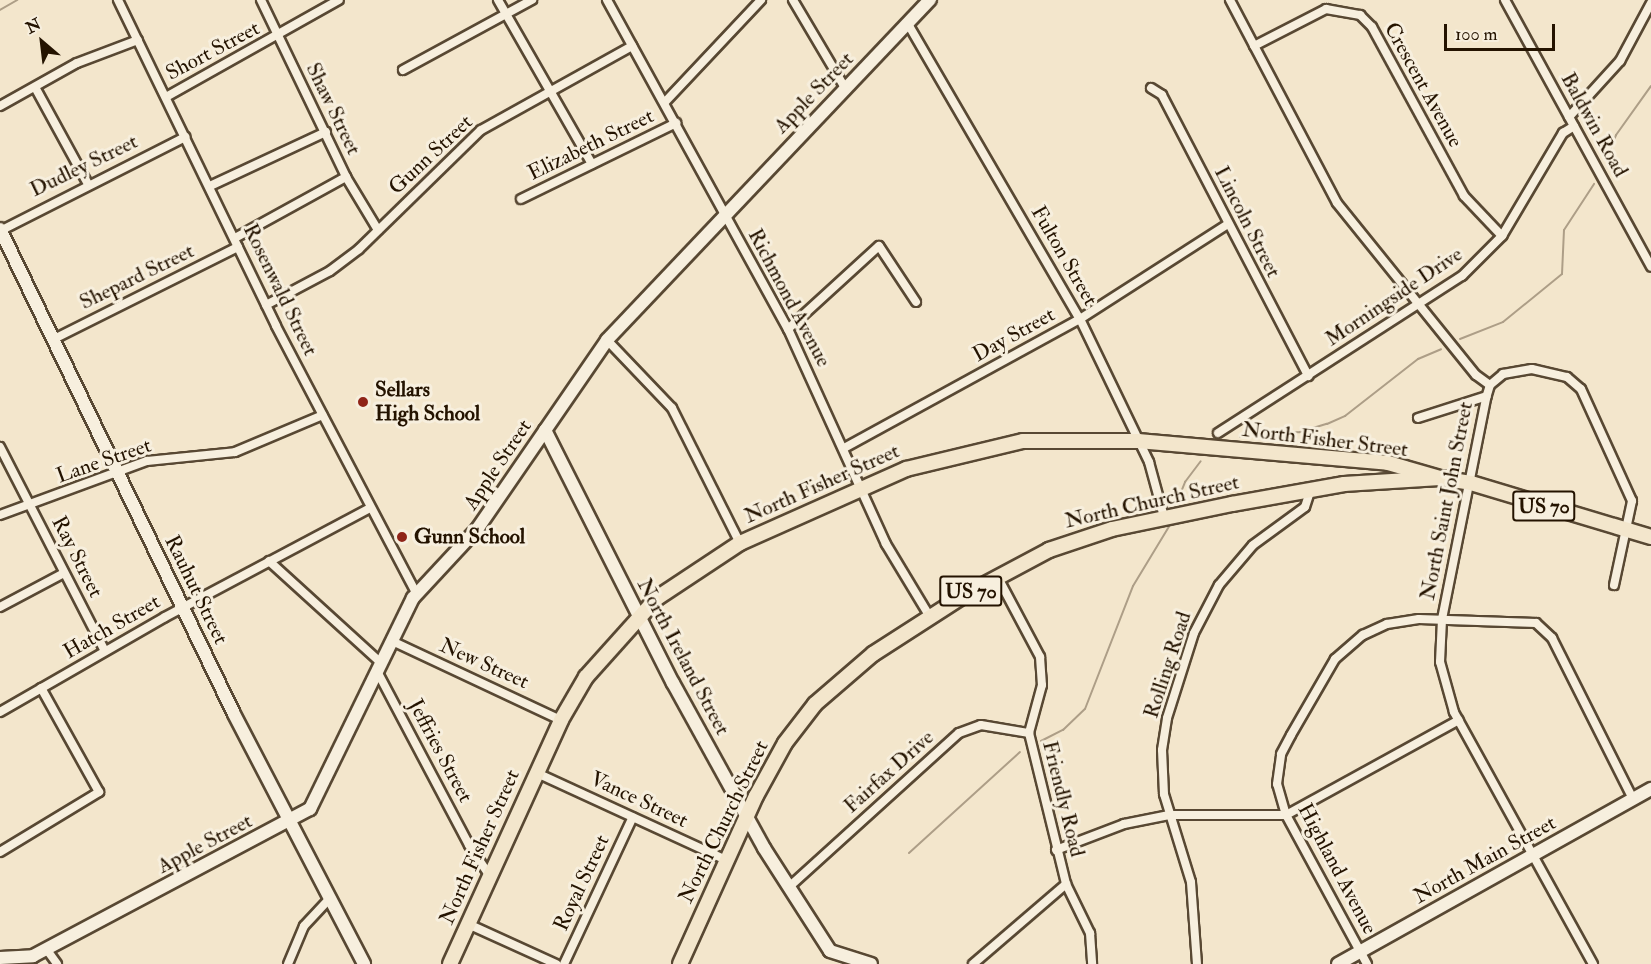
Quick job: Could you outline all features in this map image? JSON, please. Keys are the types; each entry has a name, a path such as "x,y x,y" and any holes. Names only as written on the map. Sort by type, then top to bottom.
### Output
{"main road":[{"name":"North Fisher Street","path":"450,964 561,720 592,668 638,615 687,574 740,543 862,488 928,462 994,446 1053,439 1138,441 1388,463 1440,478"},
{"name":"North Church Street","path":"680,964 726,860 772,765 815,704 852,670 930,617 997,576 1082,537 1311,489 1440,478 1471,483 1650,536"}],"street":[{"name":"Rosenwald Street","path":"118,0 266,305 416,593"},
{"name":"Shaw Street","path":"261,0 346,177 378,230"},
{"name":"Short Street","path":"166,97 339,0"},
{"path":"498,0 592,164"},
{"path":"403,70 532,0"},
{"name":"Richmond Avenue","path":"607,0 788,329 886,544 930,617"},
{"name":"Elizabeth Street","path":"665,102 761,0"},
{"path":"793,0 845,88"},
{"name":"Apple Street","path":"0,958 27,958 47,950 290,821 315,802 416,593 478,528 607,340 724,214 930,0"},
{"name":"North Saint John Street","path":"1230,0 1337,203 1476,375 1490,385 1442,619 1442,674 1459,720 1593,964"},
{"name":"Baldwin Road","path":"1505,0 1651,267"},
{"path":"1569,117 1620,60 1651,3"},
{"name":"Crescent Avenue","path":"1254,46 1326,9 1360,15 1372,27 1464,196 1502,236"},
{"name":"Fulton Street","path":"908,24 1080,319 1154,476 1164,518"},
{"path":"0,106 36,89 76,63 138,40"},
{"name":"Gunn Street","path":"266,305 339,265 481,130 549,90 632,46"},
{"name":"Lincoln Street","path":"1151,88 1162,94 1308,376"},
{"path":"36,89 88,184"},
{"name":"Elizabeth Street","path":"521,199 676,123"},
{"name":"Morningside Drive","path":"1218,433 1420,306 1462,276 1502,236 1563,133 1574,126"},
{"path":"210,186 326,132"},
{"name":"Dudley Street","path":"0,231 185,136"},
{"name":"Shepard Street","path":"52,340 237,243 346,177"},
{"name":"Day Street","path":"844,448 1080,319 1228,224"},
{"name":"Rauhut Street","path":"0,231 182,607 364,964"},
{"path":"788,329 877,246 885,248 916,302"},
{"path":"607,340 672,408 740,543"},
{"path":"1490,385 1503,374 1524,369 1576,382 1632,501 1629,530 1614,585"},
{"path":"1418,418 1487,396"},
{"name":"Lane Street","path":"0,515 156,459 224,455 323,415"},
{"name":"North Ireland Street","path":"545,430 638,615 746,819 826,946 837,959 871,964"},
{"name":"Ray Street","path":"0,447 32,505 105,651"},
{"name":"Rolling Road","path":"1197,964 1192,890 1169,815 1162,772 1164,736 1182,666 1203,611 1233,566 1305,507 1311,489"},
{"name":"Hatch Street","path":"0,712 182,607 370,508"},
{"name":"Jeffries Street","path":"269,561 380,668 469,845 490,876"},
{"path":"0,607 64,573"},
{"name":"Friendly Road","path":"997,576 1040,657 1042,686 1029,733 1066,884 1090,933 1092,964"},
{"name":"Highland Avenue","path":"1367,964 1286,815 1277,784 1281,754 1335,659 1363,634 1387,624 1442,619 1525,620 1544,628 1633,799"},
{"name":"New Street","path":"392,641 561,720"},
{"path":"0,852 99,792 41,688"},
{"path":"1056,850 1107,829 1169,815 1286,815 1459,720"},
{"name":"Fairfax Drive","path":"789,887 959,733 988,725 1029,733"},
{"name":"Vance Street","path":"537,772 726,860"},
{"name":"North Main Street","path":"1338,964 1651,789"},
{"name":"Royal Street","path":"564,964 633,817"},
{"path":"973,964 1066,884"},
{"path":"288,964 304,926 330,898"},
{"path":"468,924 556,964"},
{"path":"47,950 57,964"}],"waterway":[{"path":"0,10 17,0"},
{"path":"1606,160 1616,135 1651,86"},
{"path":"1460,339 1503,322 1562,274 1564,230 1594,184"},
{"path":"1240,437 1264,431 1300,432 1327,424 1345,416 1418,359 1441,349"},
{"path":"1177,502 1185,482 1201,461"},
{"path":"1041,741 1063,730 1085,709 1133,586 1170,525"},
{"path":"909,853 1020,752"}],"place":[{"name":"Sellars High School","path":"363,402"},
{"name":"Gunn School","path":"402,537"}]}
